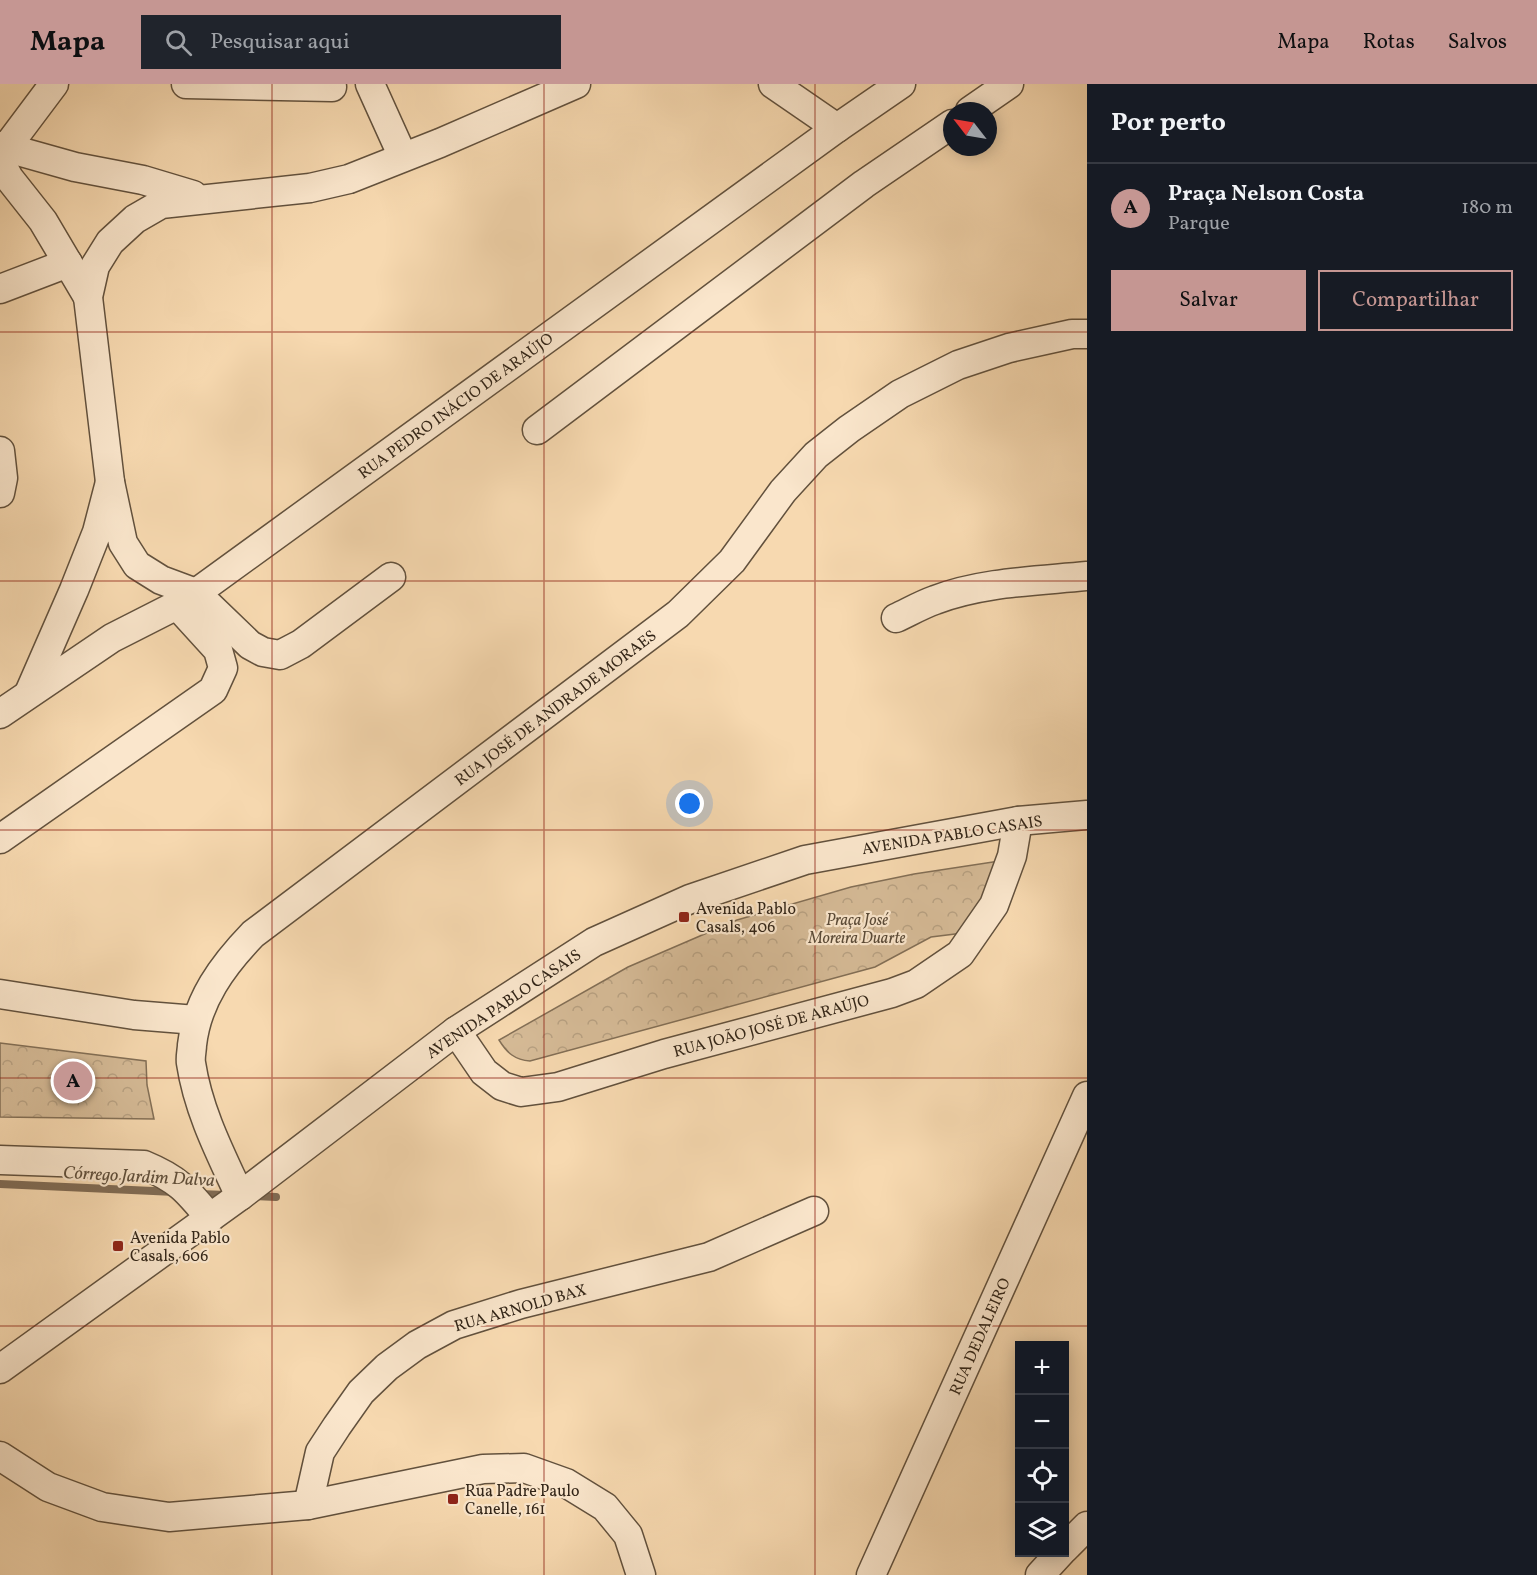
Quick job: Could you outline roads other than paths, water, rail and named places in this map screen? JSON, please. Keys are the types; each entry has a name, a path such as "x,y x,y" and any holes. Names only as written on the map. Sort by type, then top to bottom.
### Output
{"street":[{"path":"3,162 54,84"},
{"path":"186,84 332,87"},
{"path":"370,84 403,157"},
{"path":"391,577 301,644 280,655 263,652 250,645 137,565 123,543 110,482 88,297 95,266 110,243 135,219 160,204 310,188 349,179 440,143 576,84"},
{"path":"773,84 837,128"},
{"name":"RUA PEDRO INÁCIO DE ARAÚJO","path":"0,714 112,638 187,599 901,84"},
{"path":"981,102 1001,86"},
{"path":"537,430 855,191 943,130"},
{"path":"3,162 75,167 143,180 206,199"},
{"path":"3,162 43,221 88,297"},
{"path":"0,289 68,263"},
{"name":"RUA JOSÉ DE ANDRADE MORAES","path":"240,1196 205,1121 190,1061 196,1020 214,981 233,955 253,934 678,614 732,561 783,491 816,455 849,429 900,394 958,365 1009,348 1072,334 1087,334"},
{"path":"0,451 3,478 0,493"},
{"path":"29,693 97,532 110,482"},
{"path":"896,618 934,600 967,591 1087,576"},
{"path":"0,839 213,690 223,668 218,650 187,599"},
{"name":"AVENIDA PABLO CASAIS","path":"0,1369 240,1196 456,1031 594,942 690,899 805,860 1018,821 1087,815"},
{"name":"RUA JOÃO JOSÉ DE ARAÚJO","path":"456,1031 484,1072 502,1086 521,1092 558,1087 664,1054 892,993 916,984 960,954 994,905 1012,856 1018,821"},
{"path":"0,994 134,1015 196,1020"},
{"name":"RUA DEDALEIRO","path":"871,1575 1087,1096"},
{"path":"0,1160 144,1165 163,1173 183,1186 210,1218"},
{"name":"RUA ARNOLD BAX","path":"308,1505 320,1452 337,1426 361,1392 387,1367 417,1345 454,1325 521,1304 709,1257 814,1211"},
{"path":"0,1456 48,1487 102,1507 169,1517 308,1505 483,1469 524,1468 566,1484 604,1507 628,1535 641,1575"},
{"path":"1069,1545 1087,1526"},
{"path":"1040,1575 1056,1557"}],"waterway":[{"name":"Córrego Jardim Dalva","path":"0,1184 175,1192"},
{"name":"Córrego Jardim Dalva","path":"199,1194 226,1195"},
{"name":"Córrego Jardim Dalva","path":"253,1196 276,1197"}],"place":[{"name":"Avenida Pablo Casals, 406","path":"684,917"},
{"name":"Praça Nelson Costa","path":"73,1081"},
{"name":"Avenida Pablo Casals, 606","path":"118,1246"},
{"name":"Rua Padre Paulo Canelle, 161","path":"453,1499"}],"park label":[{"name":"Praça José Moreira Duarte","path":"857,928"}]}
